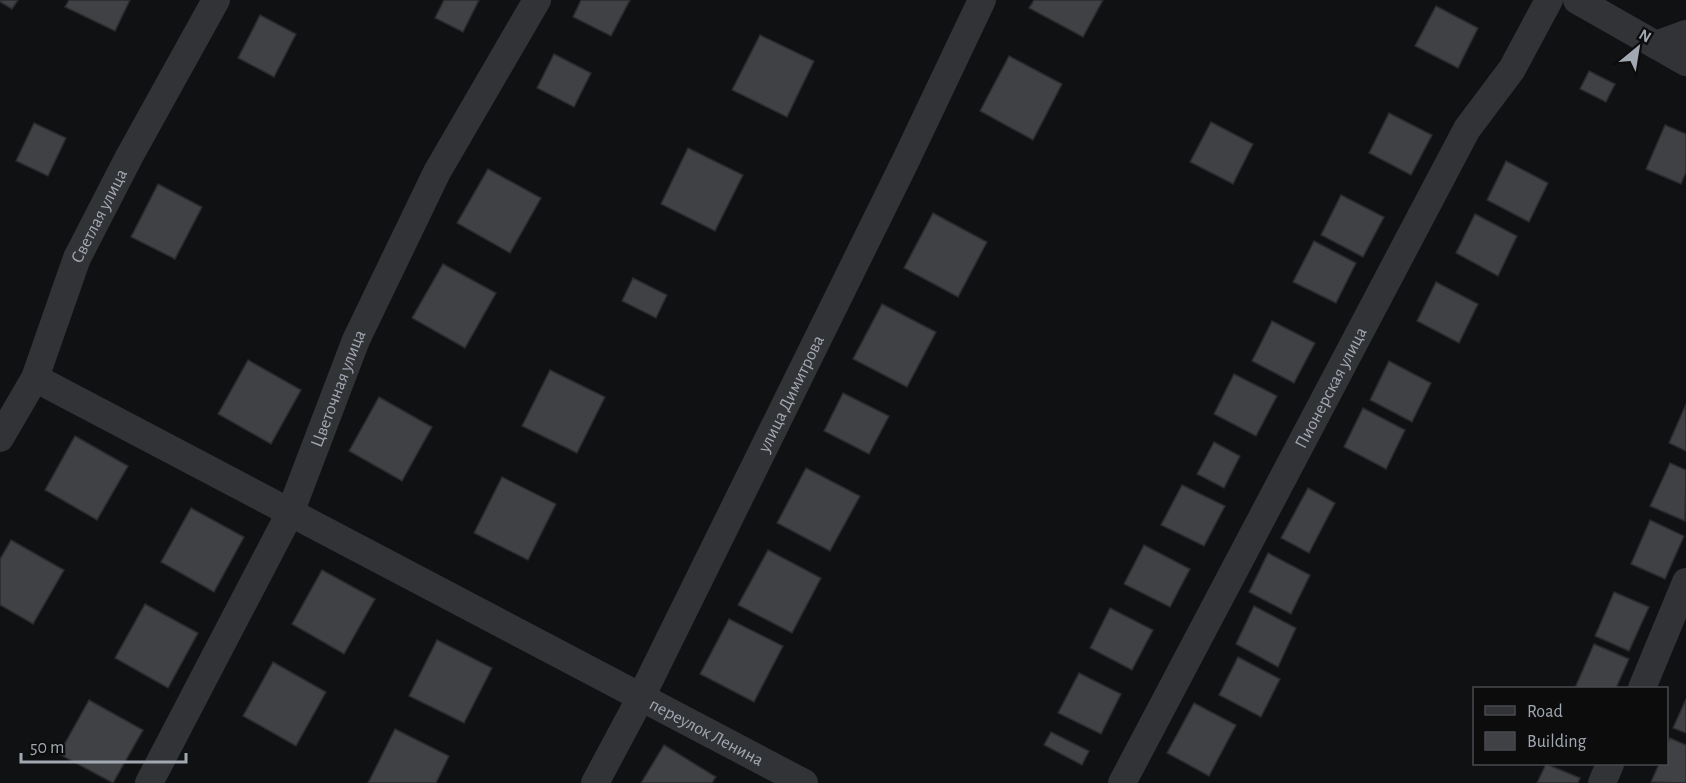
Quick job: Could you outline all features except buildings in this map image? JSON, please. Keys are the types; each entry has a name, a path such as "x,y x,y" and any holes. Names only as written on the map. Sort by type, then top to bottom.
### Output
{"street":[{"name":"Светлая улица","path":"0,438 35,378 77,258 129,157 216,0"},
{"name":"Цветочная улица","path":"149,783 290,513 356,340 436,172 537,0"},
{"name":"улица Димитрова","path":"595,783 641,697 905,162 982,0"},
{"name":"Пионерская улица","path":"1122,783 1467,129 1512,69 1549,0"},
{"path":"1577,0 1686,62"},
{"path":"1656,45 1686,34"},
{"name":"переулок Ленина","path":"35,378 804,783"},
{"path":"1642,687 1686,582"},
{"path":"1602,783 1610,765"}]}
